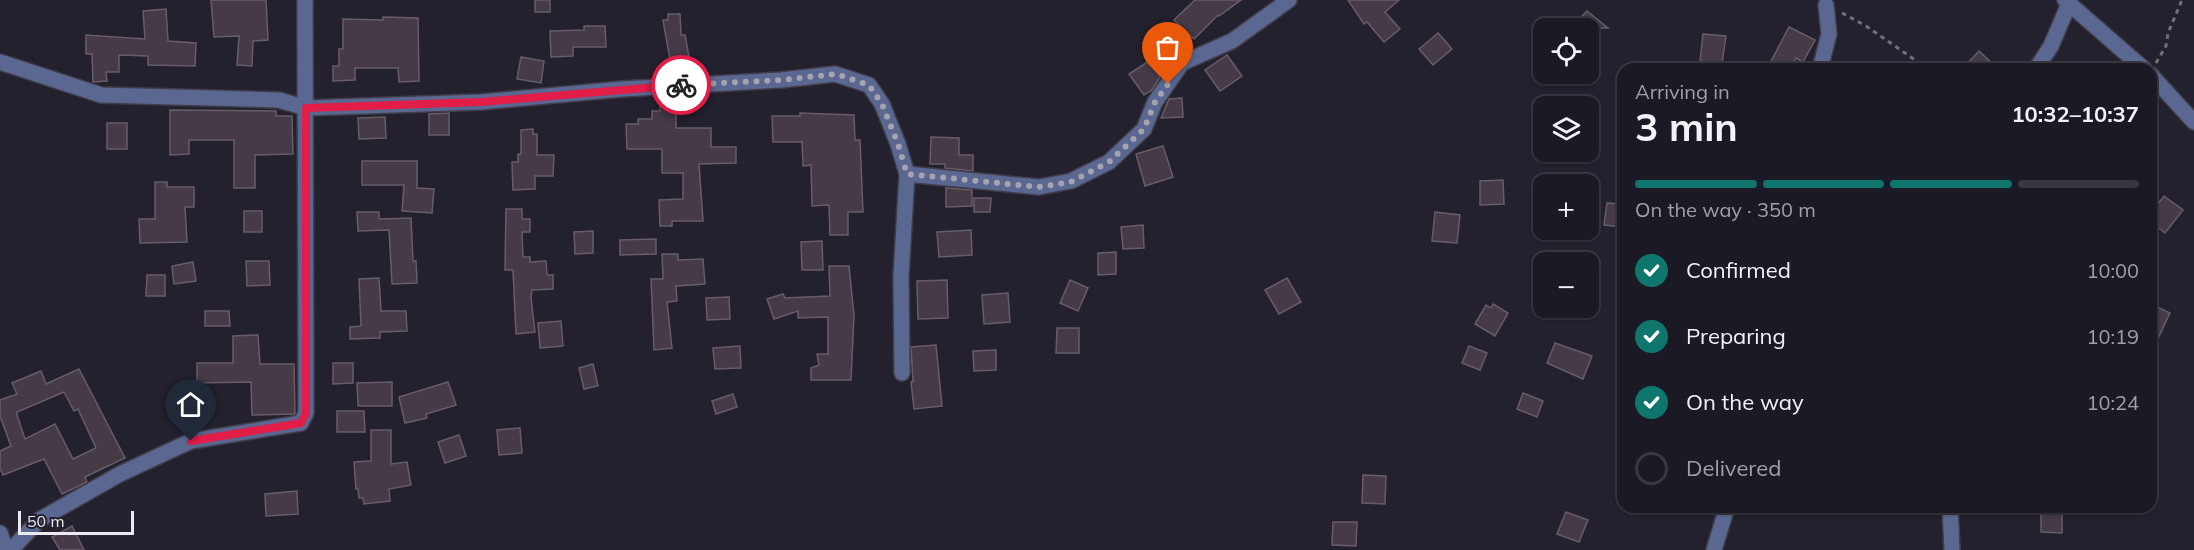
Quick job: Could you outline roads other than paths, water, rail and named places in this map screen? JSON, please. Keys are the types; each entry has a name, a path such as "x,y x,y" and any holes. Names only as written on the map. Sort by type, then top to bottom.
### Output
{"street":[{"path":"11,550 39,520 120,474 191,441 301,423 306,413 305,0"},
{"path":"907,174 1039,187 1071,182 1109,162 1144,129 1155,102 1182,63 1232,41 1289,0"},
{"path":"2040,63 2051,46 2066,3 2137,63"},
{"path":"1822,63 1829,34 1826,5"},
{"path":"0,62 101,95 279,100 306,108 481,102 622,89 782,80 836,74 869,85 882,104 907,174 901,276 902,373"},
{"path":"2157,82 2194,122"},
{"path":"1714,550 1725,513"},
{"path":"1950,513 1952,550"},
{"path":"0,533 6,550"}]}
